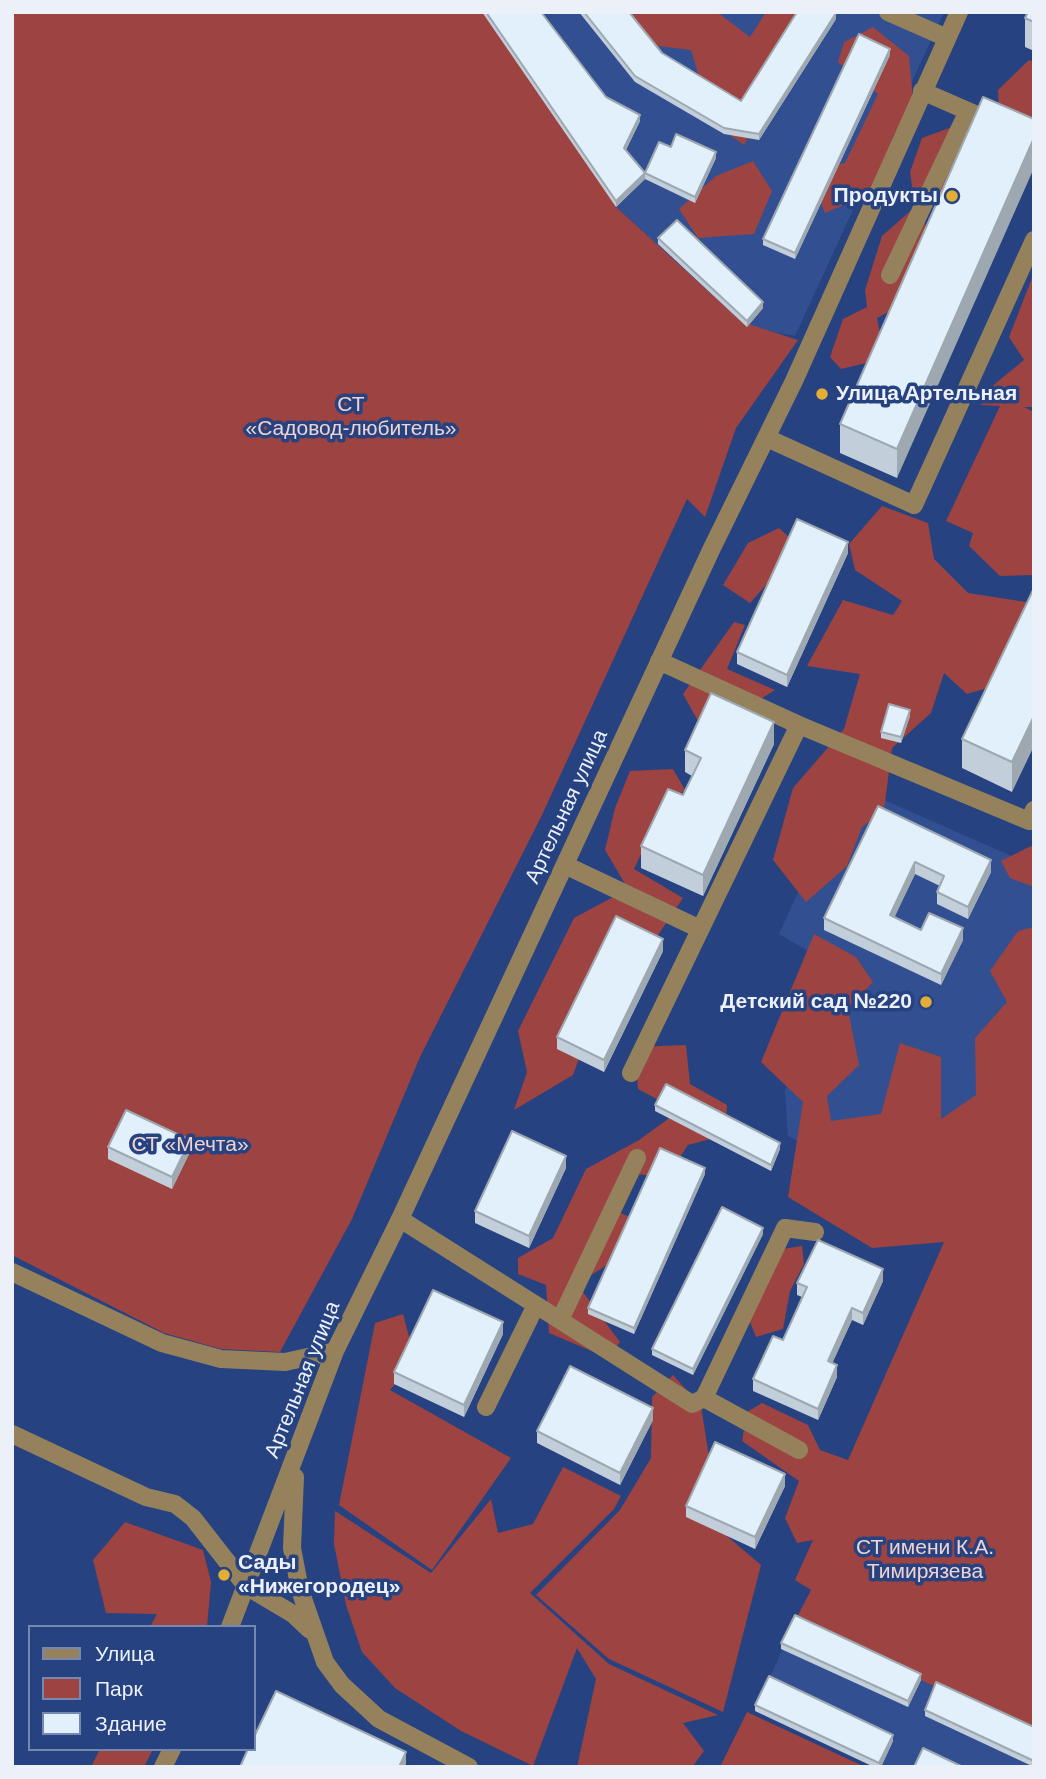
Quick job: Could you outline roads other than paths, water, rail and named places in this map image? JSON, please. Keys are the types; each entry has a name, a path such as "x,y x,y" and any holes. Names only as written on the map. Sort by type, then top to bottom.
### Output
{"street":[{"path":"888,12 947,38"},
{"name":"Артельная улица","path":"231,1625 335,1350 400,1219 659,661 767,438 959,12"},
{"path":"922,91 990,121"},
{"path":"890,275 968,111"},
{"path":"767,438 914,505 1034,240"},
{"path":"659,661 799,725 1028,821 1034,810"},
{"path":"631,1073 799,725"},
{"path":"565,865 701,929"},
{"path":"560,1320 637,1158"},
{"path":"400,1219 692,1404 704,1398 785,1228 815,1232"},
{"path":"12,1272 162,1343 221,1359 285,1362 335,1350"},
{"path":"486,1407 536,1305"},
{"path":"704,1398 799,1450"},
{"path":"12,1434 146,1497 175,1504 193,1518 246,1586 293,1614 313,1632"},
{"path":"297,1456 292,1548 299,1590 325,1662 360,1703 404,1735 469,1767"},
{"path":"163,1767 171,1751"}],"place":[{"name":"Продукты","path":"952,196"},
{"name":"Улица Артельная","path":"822,394"},
{"name":"Детский сад №220","path":"926,1002"},
{"name":"Сады «Нижегородец»","path":"224,1575"}],"park label":[{"name":"СТ «Садовод-любитель»","path":"351,417"},
{"name":"СТ «Мечта»","path":"190,1145"},
{"name":"СТ имени К.А. Тимирязева","path":"925,1560"}]}
